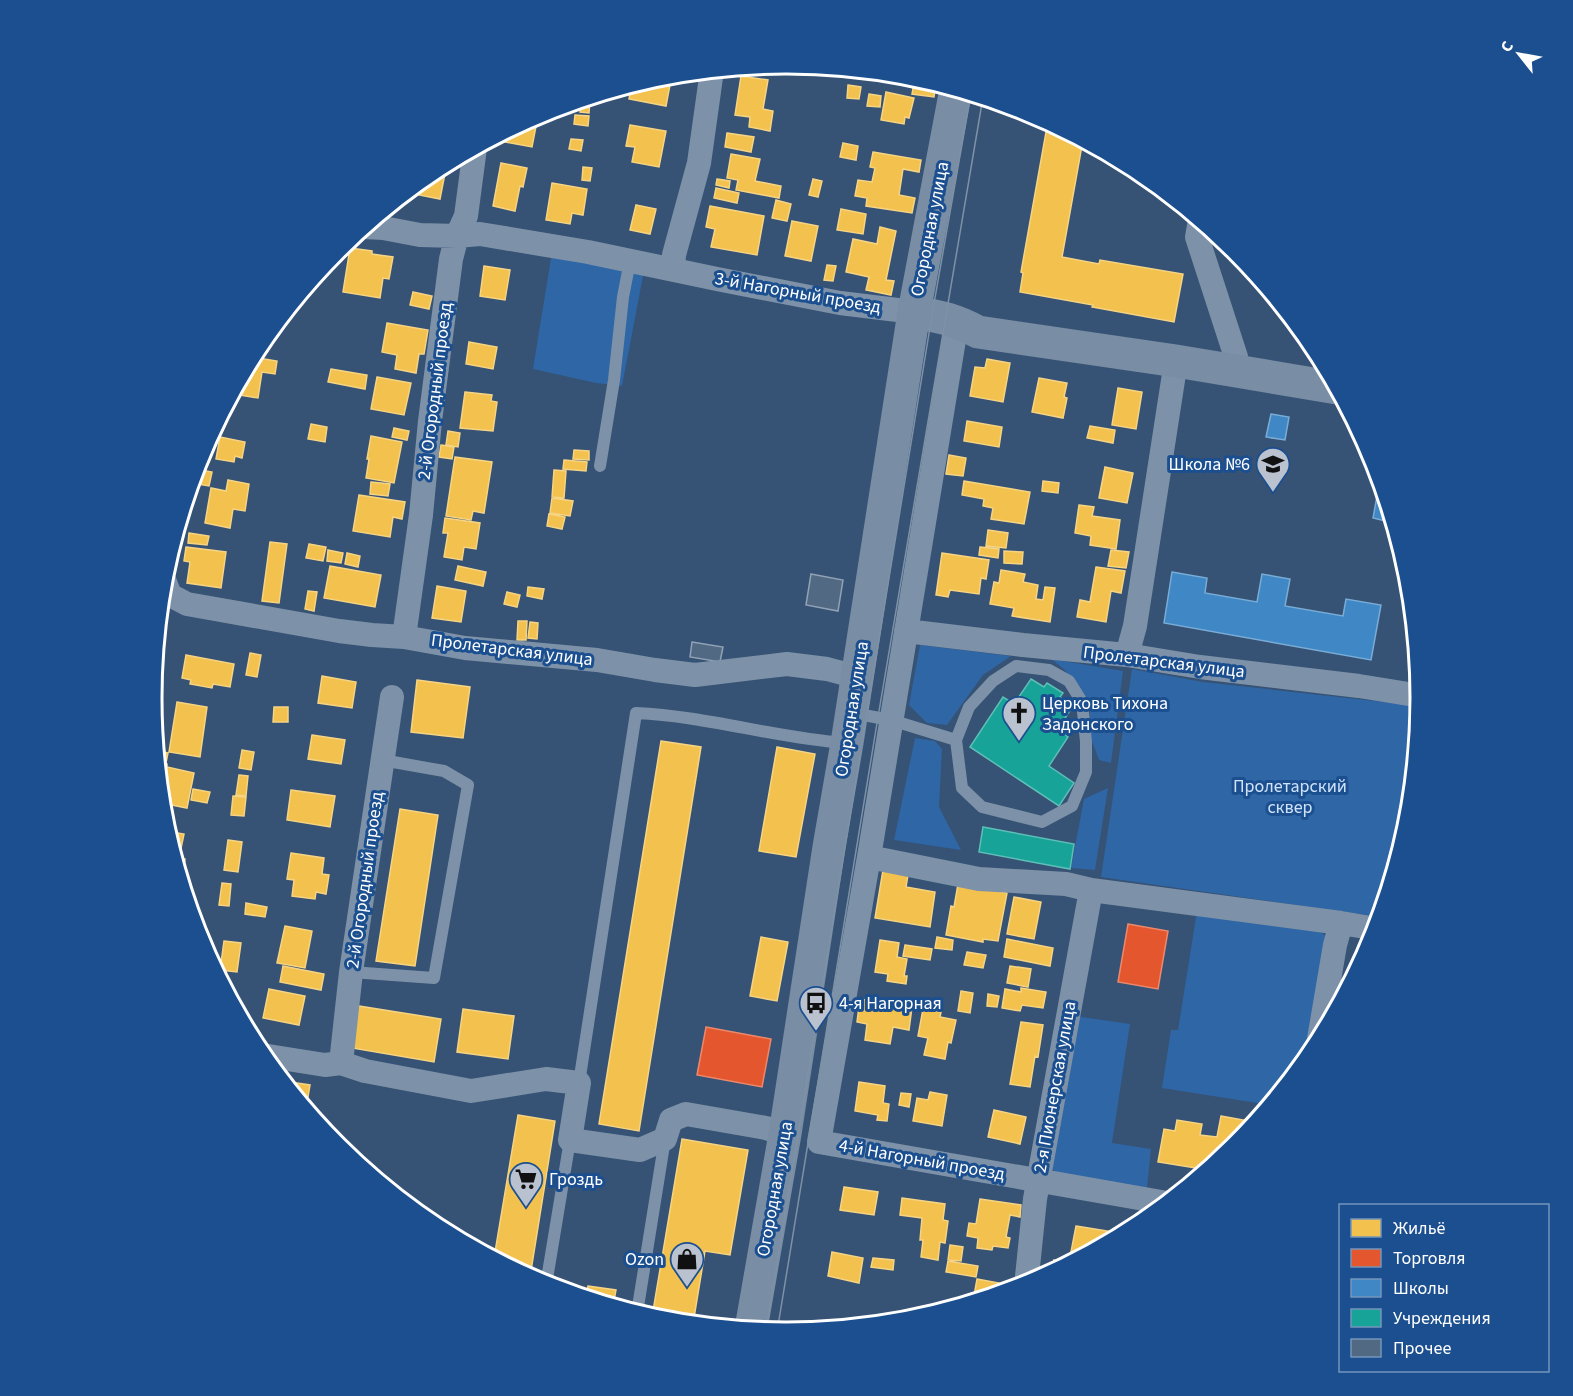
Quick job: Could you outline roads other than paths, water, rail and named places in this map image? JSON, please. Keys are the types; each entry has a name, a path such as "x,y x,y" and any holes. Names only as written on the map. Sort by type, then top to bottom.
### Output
{"street":[{"path":"673,269 674,255 699,163 711,78"},
{"name":"Огородная улица","path":"752,1321 785,1134 914,312 954,97"},
{"name":"2-й Огородный проезд","path":"404,637 421,515 430,422 451,259 457,236 466,216 474,157"},
{"name":"3-й Нагорный проезд","path":"375,228 420,235 480,234 588,252 840,303 945,317 978,332 1176,361 1327,386"},
{"path":"1199,228 1197,237 1236,357 1235,372"},
{"path":"961,323 954,340 869,857 979,879 1066,884 1091,890 1367,928"},
{"path":"1126,655 1135,626 1176,361"},
{"name":"Пролетарская улица","path":"172,590 187,604 339,631 404,637 465,648 597,660 696,675 787,664 827,669 857,677"},
{"name":"Пролетарская улица","path":"906,631 1126,655 1411,694"},
{"name":"2-й Огородный проезд","path":"341,1063 351,972 392,697"},
{"name":"4-й Нагорный проезд","path":"869,857 819,1142 1156,1201"},
{"name":"2-я Пионерская улица","path":"1027,1274 1035,1199 1091,890"},
{"path":"1323,1017 1341,923"},
{"path":"276,1057 325,1065 341,1063 365,1071 471,1091 546,1079 579,1083 570,1140 640,1150 665,1139 671,1120 686,1114 766,1128 785,1134"}],"lane":[{"path":"600,466 630,261"},
{"path":"1016,666 1049,670 1069,681 1082,702 1086,772 1072,806 1042,822 1011,816 982,807 962,788 956,740 969,707 993,681 1016,666"},
{"path":"579,1083 636,713 664,714 821,741 849,728 891,720 956,740"},
{"path":"351,972 434,978 468,785 444,771 381,759"},
{"path":"638,1304 665,1139"},
{"path":"548,1275 570,1140"}],"tram line":[{"path":"768,1322 932,315 969,102"},
{"path":"779,1322 982,105"}],"place":[{"name":"Школа №6","path":"1273,493"},
{"name":"Церковь Тихона Задонского","path":"1019,742"},
{"name":"4-я Нагорная","path":"816,1032"},
{"name":"Гроздь","path":"526,1208"},
{"name":"Ozon","path":"687,1288"}],"park label":[{"name":"Пролетарский сквер","path":"1290,796"}]}
